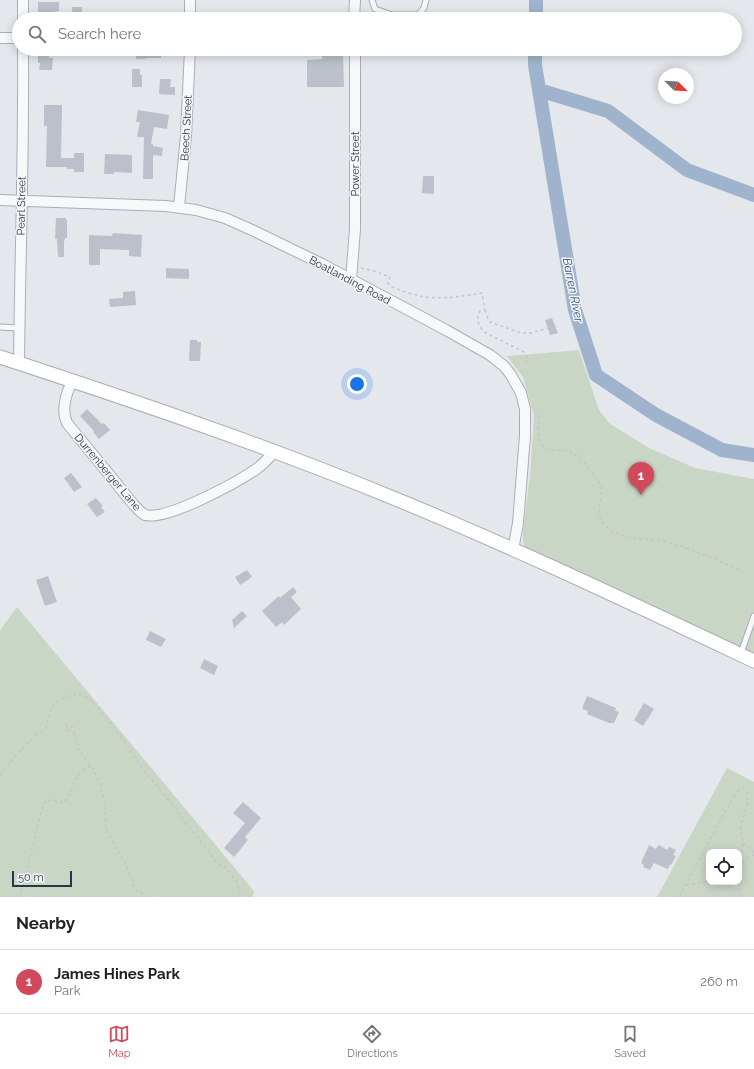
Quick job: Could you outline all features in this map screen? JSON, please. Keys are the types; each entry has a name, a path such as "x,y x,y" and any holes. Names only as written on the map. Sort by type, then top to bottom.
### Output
{"main road":[{"path":"0,357 187,419 275,451 381,493 513,550 754,660"}],"street":[{"path":"23,0 23,12"},
{"path":"190,0 190,12"},
{"path":"354,12 355,0"},
{"path":"0,38 12,38"},
{"name":"Pearl Street","path":"19,363 21,200 24,138 23,56"},
{"name":"Beech Street","path":"179,207 186,136 190,56"},
{"name":"Power Street","path":"351,280 355,228 355,56"},
{"name":"Boatlanding Road","path":"0,200 166,206 210,213 238,223 351,280 490,355 504,366 516,382 525,410 526,426 518,523 513,550"},
{"name":"Durrenberger Lane","path":"73,381 67,390 65,403 64,415 67,423 134,505 146,515 154,515 178,509 207,497 234,483 256,469 275,451"}],"lane":[{"path":"372,0 375,9 384,12"},
{"path":"421,12 424,8 426,0"},
{"path":"0,327 19,328"},
{"path":"740,654 754,616"}],"path":[{"path":"361,268 374,270 390,277 388,283 390,286 415,295 435,299 482,293 486,316 490,322 521,333 531,334 548,328"},
{"path":"485,310 480,311 477,317 479,326 484,332 524,352 527,358 526,363"},
{"path":"539,415 539,440 542,445 548,450 564,450 572,453 581,460 601,485 602,490 599,514 601,520 609,530 630,538 658,540 672,543 738,569"},
{"path":"0,776 11,761 35,735 44,730 47,726 51,707 55,703 68,696 79,694 87,697 96,705 122,738 141,767 177,810 184,822 217,863 225,867 237,882 241,897"},
{"path":"75,736 67,729 67,725 74,728 77,748 91,766 100,785 105,807 106,830 126,864 135,889 148,897"},
{"path":"20,897 42,809 46,801 51,800 64,803 69,798 74,782 79,774 91,766"},
{"path":"679,897 732,799 738,791 743,788 748,789 751,792"},
{"path":"742,849 743,843 741,824 750,806"},
{"path":"743,843 754,852"},
{"path":"742,862 746,858 754,856"},
{"path":"686,885 706,882"},
{"path":"738,885 741,893 740,897"}],"green space":[{"path":"579,350 599,410 609,423 649,448 695,468 754,479 754,654 530,551 525,547 523,541 523,531 530,476 534,416 523,377 507,356"},
{"path":"17,607 254,891 253,897 0,897 0,630"},
{"path":"727,768 754,782 754,897 657,897"}],"building":[{"path":"38,2 59,2 59,11 38,12"},
{"path":"72,7 82,7 82,12 72,12"},
{"path":"38,56 49,56 49,58 53,58 52,70 39,70 40,63 38,63"},
{"path":"136,56 161,56 161,58 136,59"},
{"path":"322,56 343,56 344,87 307,87 307,60 322,59"},
{"path":"132,69 140,69 140,75 142,75 142,87 132,87"},
{"path":"160,79 171,79 170,87 175,87 175,95 159,94"},
{"path":"44,105 62,105 61,158 74,158 74,153 84,153 84,172 74,172 74,169 67,169 67,167 46,167 47,126 44,126"},
{"path":"138,110 169,115 167,129 154,127 151,144 153,144 153,146 163,148 162,156 153,155 153,179 143,179 144,137 137,137 140,122 136,122"},
{"path":"105,154 132,155 132,173 114,172 114,174 104,174"},
{"path":"423,176 434,176 434,194 422,193"},
{"path":"56,218 66,218 67,220 67,238 65,238 64,242 64,257 58,257 57,239 55,239"},
{"path":"113,233 142,235 141,257 129,256 129,250 100,249 100,265 89,265 89,235 112,236"},
{"path":"166,268 189,269 189,279 166,278"},
{"path":"135,291 136,305 110,307 109,299 123,298 123,292"},
{"path":"552,318 558,333 550,335 545,320"},
{"path":"190,340 197,340 197,342 201,342 200,361 189,361"},
{"path":"87,409 110,430 99,439 93,432 94,431 80,416"},
{"path":"71,473 82,487 74,492 64,478"},
{"path":"96,498 103,506 101,507 105,512 97,517 87,504"},
{"path":"247,570 252,577 240,585 235,577"},
{"path":"48,576 57,602 45,606 36,580"},
{"path":"293,587 297,592 291,597 301,609 284,625 282,622 276,627 262,611 279,596 280,598"},
{"path":"242,611 247,616 234,628 232,620"},
{"path":"150,631 166,639 161,647 146,640"},
{"path":"204,659 218,666 214,675 200,668"},
{"path":"587,696 616,708 615,711 619,712 614,723 609,723 587,714 588,711 582,709"},
{"path":"644,703 654,709 643,726 634,720"},
{"path":"243,802 261,818 245,837 248,840 234,857 224,848 245,823 233,813"},
{"path":"649,845 656,849 659,845 667,850 669,847 676,850 673,855 676,856 668,869 654,863 650,870 643,867 644,865 641,863"}],"waterway":[{"name":"Barren River","path":"536,0 536,12"},
{"name":"Barren River","path":"535,56 535,65 575,310 596,375 656,415 722,450 754,455"},
{"path":"539,90 608,111 687,170 754,195"}],"place":[{"name":"James Hines Park","path":"641,495"}]}
